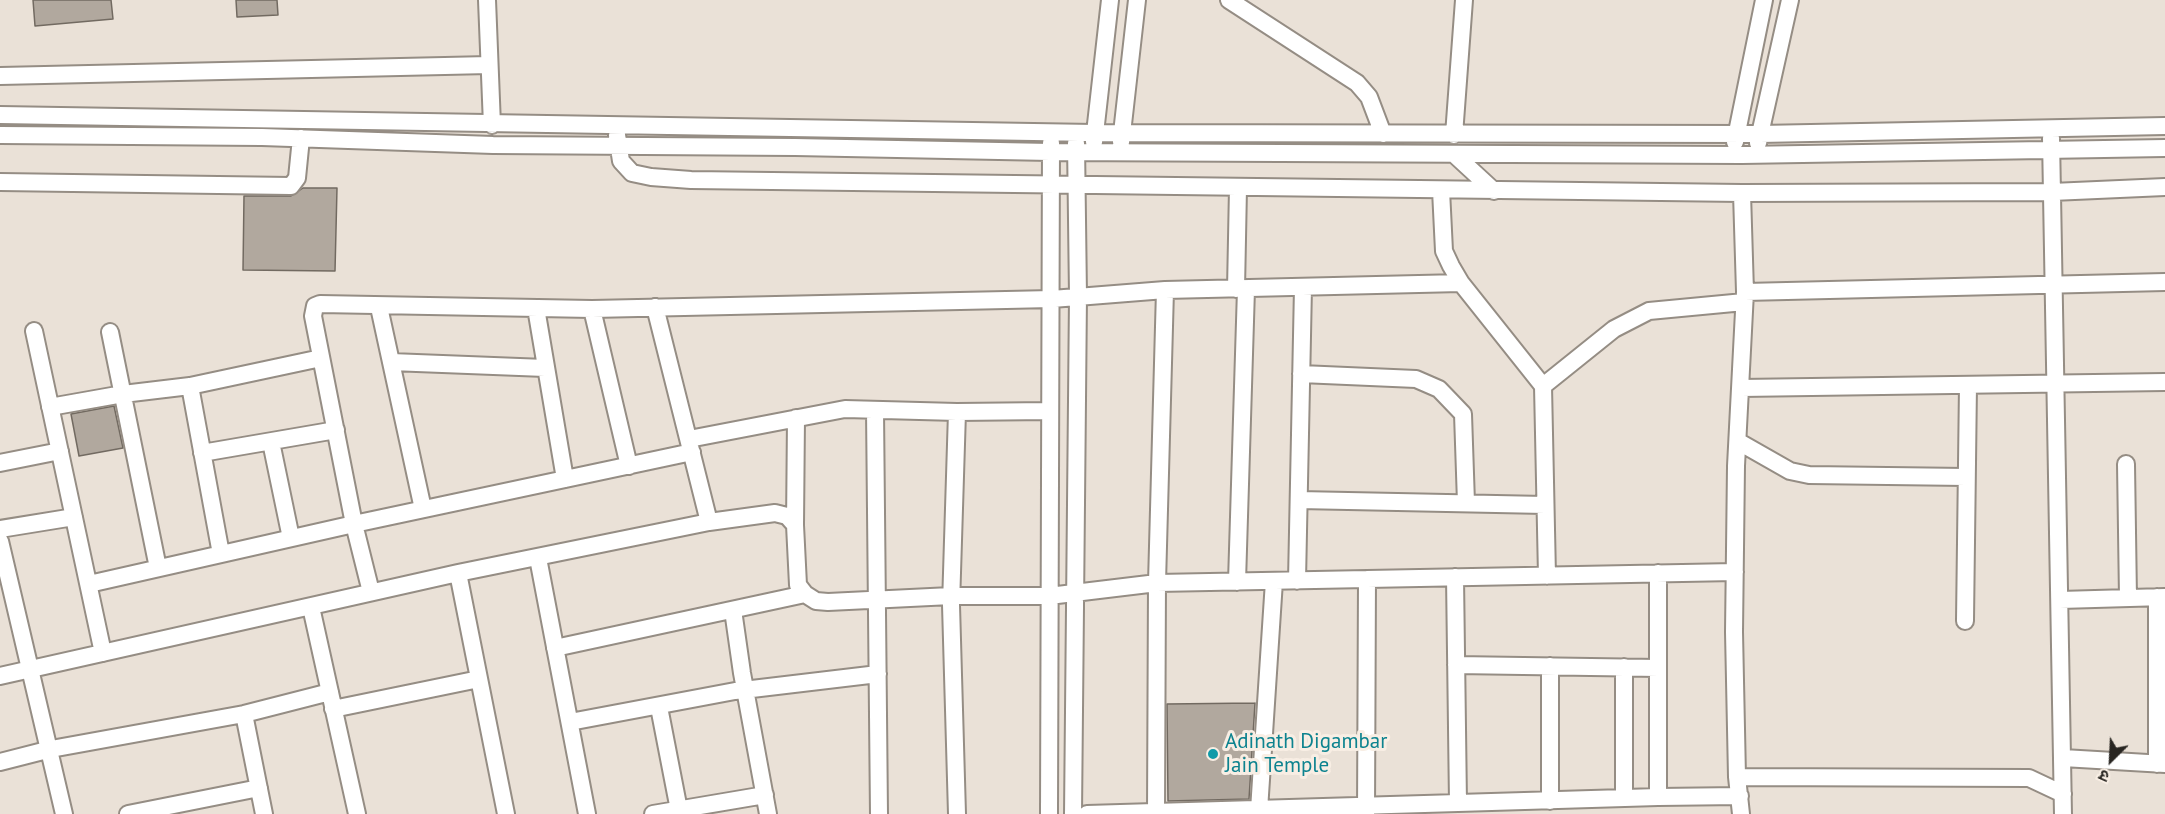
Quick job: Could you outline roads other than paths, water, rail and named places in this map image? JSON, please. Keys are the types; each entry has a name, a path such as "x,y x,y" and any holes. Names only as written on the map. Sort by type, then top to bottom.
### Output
{"street":[{"path":"487,0 492,125"},
{"path":"1094,152 1094,133 1110,0"},
{"path":"1120,152 1137,0"},
{"path":"1229,0 1357,83 1369,97 1383,134"},
{"path":"1454,135 1464,0"},
{"path":"1733,155 1764,0"},
{"path":"1756,154 1790,0"},
{"path":"0,76 489,65"},
{"path":"0,115 262,117 492,125 1052,133 1760,134 2165,126"},
{"path":"262,117 262,137"},
{"path":"608,145 617,125"},
{"path":"2051,128 2063,814"},
{"path":"1049,814 1049,411 1052,298 1050,152 1052,133"},
{"path":"1073,814 1078,296 1076,133"},
{"path":"0,135 262,137 558,145 1050,152 1455,155 1733,155 2051,148 2165,148"},
{"path":"0,182 291,186 297,178 301,138"},
{"path":"608,145 626,169 651,177 789,183 1742,193 2052,192 2165,187"},
{"path":"1455,155 1494,191"},
{"path":"1238,188 1241,289 1238,582"},
{"path":"1449,190 1444,251 1461,283 1543,386 1547,576"},
{"path":"1741,814 1737,777 1735,572 1736,466 1739,445 1744,297 1742,193"},
{"path":"1543,386 1608,333 1649,311 1744,297 2165,282"},
{"path":"371,592 354,524 321,358 313,316 315,306 592,309 1052,298 1165,290 1461,283"},
{"path":"1297,580 1303,287"},
{"path":"1156,812 1157,583 1165,290"},
{"path":"379,307 423,509"},
{"path":"655,307 709,522"},
{"path":"536,308 565,479"},
{"path":"592,309 629,466"},
{"path":"34,331 103,653"},
{"path":"110,332 158,568"},
{"path":"50,407 123,394 190,386 321,358"},
{"path":"392,362 545,368"},
{"path":"1301,374 1416,379 1439,389 1463,414 1466,503"},
{"path":"1741,388 2165,382"},
{"path":"1965,621 1968,385"},
{"path":"190,386 221,554"},
{"path":"875,410 879,814"},
{"path":"88,584 354,524 629,466 691,446 827,411 1049,411"},
{"path":"957,412 951,596 957,814"},
{"path":"796,418 795,525 798,585 805,594 816,601 951,596 1049,596 1075,591 1157,583 1735,572"},
{"path":"201,453 336,430"},
{"path":"271,442 291,538"},
{"path":"1739,445 1790,471 1809,475 1966,477"},
{"path":"0,463 60,451"},
{"path":"2126,464 2128,598"},
{"path":"1299,500 1545,505"},
{"path":"0,676 458,573 709,522 775,513 787,516 795,525"},
{"path":"0,530 74,517"},
{"path":"0,541 51,749 64,814"},
{"path":"538,558 587,814"},
{"path":"458,573 506,814"},
{"path":"1658,573 1658,797"},
{"path":"1455,578 1458,803"},
{"path":"1366,811 1367,579"},
{"path":"1260,810 1274,581"},
{"path":"555,648 805,594"},
{"path":"1737,777 2029,778 2161,764 2161,597 2060,600"},
{"path":"311,607 357,814"},
{"path":"733,609 768,814"},
{"path":"1456,665 1658,668"},
{"path":"1550,666 1551,801"},
{"path":"1624,667 1624,798"},
{"path":"570,722 746,689 878,674"},
{"path":"0,762 51,749 244,714 478,678"},
{"path":"659,706 679,810"},
{"path":"244,714 264,814"},
{"path":"128,814 184,809 259,788"},
{"path":"653,814 765,795"},
{"path":"1087,814 1260,810 1366,811 1458,803 1740,796"}],"place":[{"name":"Adinath Digambar Jain Temple","path":"1213,754"}]}
